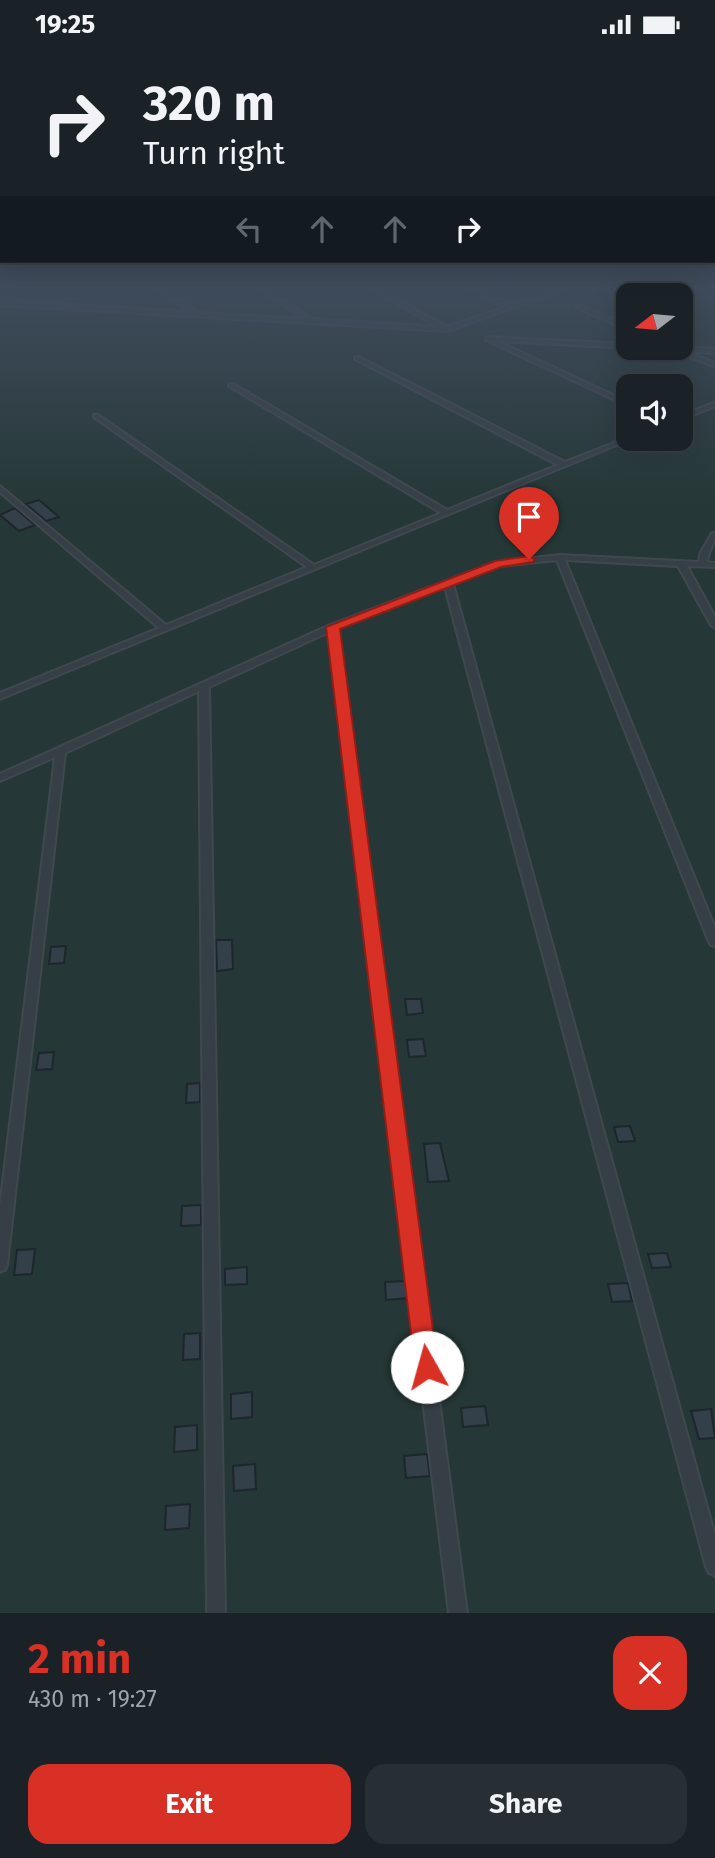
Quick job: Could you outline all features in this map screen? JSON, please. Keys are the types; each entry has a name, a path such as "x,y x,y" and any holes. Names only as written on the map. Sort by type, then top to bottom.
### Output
{"lane":[{"path":"362,360 564,465"},
{"path":"533,360 616,398"},
{"path":"232,385 446,513"},
{"path":"693,413 715,404"},
{"path":"96,416 312,568"},
{"path":"0,696 616,444"},
{"path":"0,488 164,628"},
{"path":"703,564 704,554 715,535"},
{"path":"0,778 333,627 499,564 560,557 715,565"},
{"path":"560,557 715,942"},
{"path":"681,563 715,625"},
{"path":"448,582 715,1567"},
{"path":"333,627 458,1613"},
{"path":"204,687 216,1613"},
{"path":"0,1265 60,753"}],"shaded area":[{"path":"0,360 715,360 715,1613 0,1613"}],"building":[{"path":"39,500 59,517 46,521 26,504"},
{"path":"15,508 35,525 19,531 0,515"},
{"path":"216,940 232,940 233,969 217,971"},
{"path":"66,946 64,963 49,964 51,947"},
{"path":"405,999 421,999 423,1013 407,1015"},
{"path":"423,1039 426,1056 409,1057 407,1040"},
{"path":"54,1052 52,1069 36,1070 39,1053"},
{"path":"200,1083 200,1102 186,1103 187,1084"},
{"path":"630,1126 635,1141 618,1142 614,1127"},
{"path":"440,1143 449,1181 428,1182 424,1144"},
{"path":"201,1205 201,1225 181,1226 182,1206"},
{"path":"35,1249 32,1274 14,1275 17,1250"},
{"path":"667,1253 671,1267 652,1268 648,1254"},
{"path":"247,1267 247,1284 225,1285 225,1269"},
{"path":"406,1281 408,1298 386,1300 385,1282"},
{"path":"628,1283 632,1301 612,1302 608,1284"},
{"path":"200,1333 200,1359 183,1360 184,1334"},
{"path":"252,1392 252,1417 231,1419 231,1394"},
{"path":"485,1406 488,1425 463,1427 461,1408"},
{"path":"711,1409 715,1438 699,1439 691,1411"},
{"path":"197,1425 197,1450 174,1452 175,1427"},
{"path":"427,1454 430,1476 406,1478 404,1456"},
{"path":"255,1464 256,1489 234,1491 233,1466"},
{"path":"190,1504 189,1528 165,1530 166,1506"}],"route":[{"path":"427,1367 333,627 499,564 529,559"}]}
